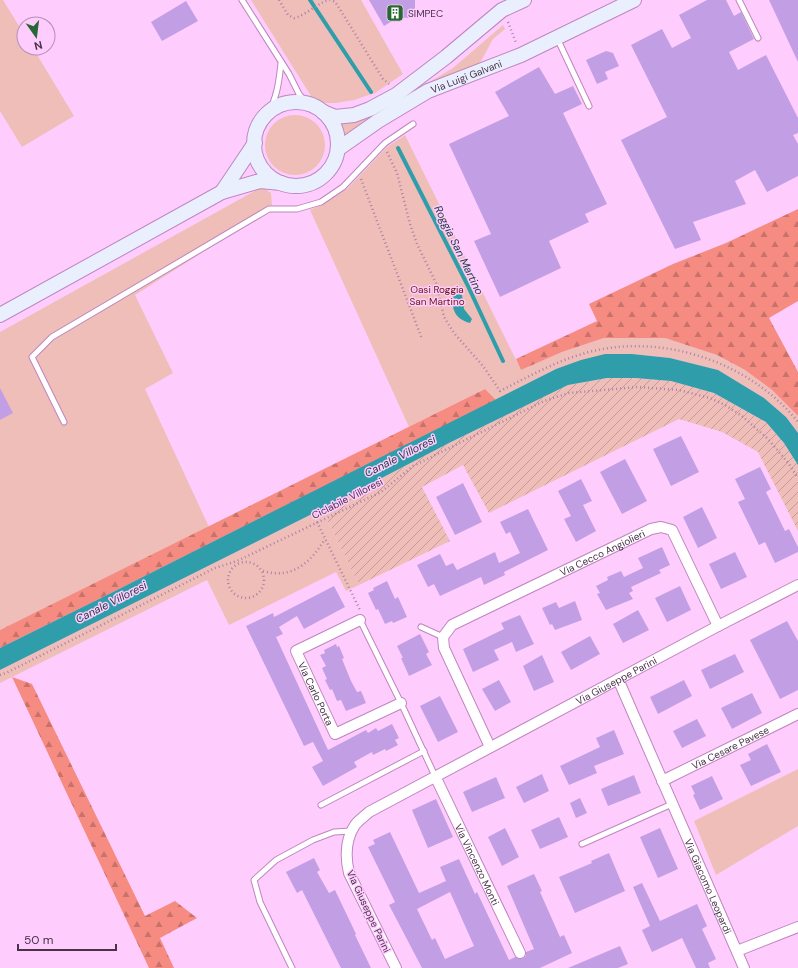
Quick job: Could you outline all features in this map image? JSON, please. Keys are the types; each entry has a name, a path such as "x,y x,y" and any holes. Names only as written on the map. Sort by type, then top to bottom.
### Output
{"main road":[{"name":"Via Luigi Galvani","path":"323,112 335,117 354,115 370,109 396,95 446,57 502,10 524,0"},
{"name":"Via Luigi Galvani","path":"338,149 378,120 428,91 521,55 634,0"},
{"path":"0,315 222,192 260,181 288,185 304,185 324,176 333,164 338,149 337,135 332,122 323,112 307,104 293,103 279,106 268,114 258,127 255,152 262,168 281,183"},
{"path":"222,192 255,144"}],"street":[{"name":"Via Cecco Angiolieri","path":"442,637 452,625 651,529 661,527 672,530 718,626"},
{"name":"Via Giuseppe Parini","path":"396,968 350,873 346,861 346,845 355,824 369,812 798,585"},
{"name":"Via Carlo Porta","path":"360,620 296,651 335,734 401,703"},
{"path":"442,637 444,648 490,747"},
{"name":"Via Giacomo Leopardi","path":"618,679 744,968"},
{"name":"Via Cesare Pavese","path":"662,781 798,714"},
{"name":"Via Vincenzo Monti","path":"436,776 520,953"},
{"path":"737,951 798,927"}],"lane":[{"path":"242,0 289,74 299,94 307,104"},
{"path":"739,0 758,38"},
{"path":"557,37 589,106"},
{"path":"268,114 274,102 279,82 281,63"},
{"path":"64,422 32,357 52,338 269,208 297,209 322,202 343,187 385,143 413,124"},
{"path":"360,620 436,776"},
{"path":"421,627 442,637"},
{"path":"321,804 424,751"},
{"path":"582,844 672,804"},
{"path":"292,968 260,902 254,880 276,860 313,840 334,832 352,831"}],"path":[{"path":"279,0 288,15 294,18 301,17 324,1 331,0 336,3 383,79 391,86"},
{"path":"502,10 511,28 521,55"},
{"path":"385,143 400,182 410,224 417,244 436,283 444,317 454,333 478,360 500,391 553,364 575,356 599,350 622,347 645,347 693,354 730,368 749,378 765,389 781,403 798,422"},
{"path":"358,171 422,339"},
{"name":"Ciclabile Villoresi","path":"0,675 215,568 237,561 381,492 413,466 544,401 569,393 638,387 679,390 696,393 720,403 742,416 768,439 789,464 798,478"},
{"path":"317,522 361,612 360,620"},
{"path":"262,570 264,585 260,592 254,596 247,598 239,597 229,586 228,578 230,571 242,562 250,562 269,573 288,572 307,563 315,555 325,539"}],"green space":[{"path":"0,0 3,0 16,21 16,56 38,56 74,116 22,147 0,111"},
{"path":"251,0 361,0 403,74 375,93 354,100 325,103 311,96"},
{"path":"503,25 505,29 493,39 481,61 475,67 418,89 453,68"},
{"path":"295,115 312,120 320,128 325,145 320,162 312,170 295,175 278,170 270,162 265,145 270,128 278,120"},
{"path":"368,118 369,120 344,138 339,124 354,123"},
{"name":"Oasi Roggia San Martino","path":"405,135 521,370 562,352 604,338 665,338 717,355 745,370 772,390 798,416 798,433 786,417 764,398 718,370 670,358 632,354 556,369 496,400 485,389 409,427 310,210 348,188 387,147"},
{"path":"262,187 271,193 272,206 268,211 135,295 173,373 145,389 209,527 0,630 0,332"},
{"path":"798,209 798,301 769,318 798,372 798,416 772,390 745,370 717,355 665,338 604,338 562,352 521,370 516,359 597,321 589,304 673,264 726,243"},
{"path":"607,378 635,378 671,381 714,393 766,422 784,443 798,465 798,531 758,452 722,432 679,419 489,513 463,465 422,487 450,541 359,585 322,509 451,442 568,385"},
{"path":"485,389 496,400 0,648 0,630"},
{"path":"322,509 359,585 346,591 336,572 229,625 207,580 0,683 0,670"},
{"path":"12,677 32,684 145,916 175,901 197,918 160,938 174,968 149,968"},
{"path":"798,769 798,826 716,875 694,821"}],"water":[{"path":"458,293 462,295 464,309 472,319 470,323 461,319 455,313 453,294"},
{"name":"Canale Villoresi","path":"605,354 632,354 670,358 718,370 764,398 786,417 798,433 798,465 784,443 766,422 714,393 671,381 635,378 607,378 568,385 451,442 322,509 0,670 0,648 556,369 581,360"}],"building":[{"name":"SIMPEC","path":"369,0 415,0 415,11 411,17 399,17 384,26"},
{"path":"707,0 726,0 734,16 741,12 754,39 729,52 738,70 766,55 798,118 798,133 793,135 798,144 798,176 767,192 755,170 735,181 746,204 693,222 701,240 675,249 621,140 667,117 631,45 662,29 672,48 691,38 679,15"},
{"path":"769,0 798,0 798,62"},
{"path":"186,1 198,21 162,41 151,22"},
{"path":"606,51 613,53 619,66 605,72 608,79 597,84 586,60"},
{"path":"539,67 555,94 573,86 582,104 563,113 607,204 585,214 589,222 549,241 561,268 500,297 474,241 491,234 449,144 509,116 495,92"},
{"path":"0,388 13,413 0,420"},
{"path":"681,436 699,472 671,486 653,449"},
{"path":"625,459 647,501 622,514 600,472"},
{"path":"760,467 771,489 766,492 785,531 789,529 798,547 798,552 775,563 765,542 759,545 738,502 745,499 735,479"},
{"path":"581,479 592,501 583,505 596,531 576,542 564,519 571,516 558,491"},
{"path":"463,483 482,522 455,535 436,497"},
{"path":"702,507 717,538 698,548 683,517"},
{"path":"528,509 548,550 504,572 505,575 484,585 481,577 440,596 434,584 428,587 417,565 440,554 446,566 453,563 457,570 495,552 499,563 520,553 510,532 506,534 500,522"},
{"path":"662,547 670,565 659,570 661,573 631,587 633,591 629,593 633,599 606,610 597,594 600,593 596,586 608,580 607,577 621,571 624,577 643,568 638,558"},
{"path":"735,552 747,577 721,589 709,564"},
{"path":"387,581 395,599 398,597 407,617 393,623 392,621 385,624 368,593 374,590 373,588"},
{"path":"334,586 345,607 304,629 297,616 279,627 283,634 276,637 328,750 366,730 368,733 376,728 378,731 392,724 399,738 395,740 398,745 373,755 372,752 354,762 357,767 323,786 312,767 323,761 313,742 304,746 246,626 273,613 274,617"},
{"path":"680,586 691,610 667,622 655,598"},
{"path":"575,601 582,620 555,630 552,624 550,625 542,608 556,602 559,608"},
{"path":"638,610 649,630 623,643 613,624"},
{"path":"520,615 534,644 516,652 512,642 494,650 499,660 473,672 463,649 504,629 501,623"},
{"path":"787,621 798,641 798,690 780,699 750,640"},
{"path":"420,634 429,652 426,654 432,665 409,676 397,646"},
{"path":"590,636 600,654 571,670 561,652"},
{"path":"336,644 337,647 339,646 344,658 342,659 351,681 357,692 361,691 366,703 346,711 341,700 337,701 332,689 330,690 325,680 327,679 322,668 326,666 320,655 325,653 324,650"},
{"path":"735,654 744,672 710,689 701,670"},
{"path":"542,655 554,682 534,691 523,666"},
{"path":"499,680 511,702 495,711 482,689"},
{"path":"684,680 692,696 658,714 650,697"},
{"path":"752,693 762,713 732,729 721,708"},
{"path":"440,696 458,732 438,742 420,706"},
{"path":"697,719 706,736 682,748 673,731"},
{"path":"614,730 624,754 594,766 597,773 569,785 560,766 600,747 596,738"},
{"path":"767,744 781,772 751,786 740,765 751,760 748,754"},
{"path":"542,774 549,791 524,803 516,787"},
{"path":"634,775 641,793 608,806 601,789"},
{"path":"712,776 723,799 700,810 693,795 695,794 691,786"},
{"path":"496,777 505,798 472,812 463,792"},
{"path":"580,798 587,813 576,818 570,803"},
{"path":"436,799 453,837 428,848 412,810"},
{"path":"559,817 568,837 540,849 531,830"},
{"path":"505,828 519,857 502,866 488,837"},
{"path":"660,828 678,869 658,878 640,837"},
{"path":"390,832 419,893 446,881 440,867 459,859 475,894 477,892 509,960 515,957 522,959 526,956 526,952 534,949 507,886 534,874 542,891 540,892 560,937 564,935 572,953 540,968 422,968 389,905 395,902 368,847 375,844 373,840","holes":["450,892 474,946 445,959 435,938 432,940 417,909"]},
{"path":"609,853 625,891 575,913 559,877 592,863 591,861"},
{"path":"314,858 320,870 317,872 329,893 335,890 371,968 341,968 302,890 297,893 286,872"},
{"path":"642,883 660,921 697,904 707,926 702,929 716,959 708,963 710,968 696,968 682,938 652,952 642,930 650,926 633,887"},
{"path":"620,946 628,964 618,968 568,968"}],"waterway":[{"name":"Roggia San Martino","path":"310,0 371,92"},
{"name":"Roggia San Martino","path":"398,148 467,284 503,361"}],"place":[{"name":"SIMPEC","path":"395,13"}]}
